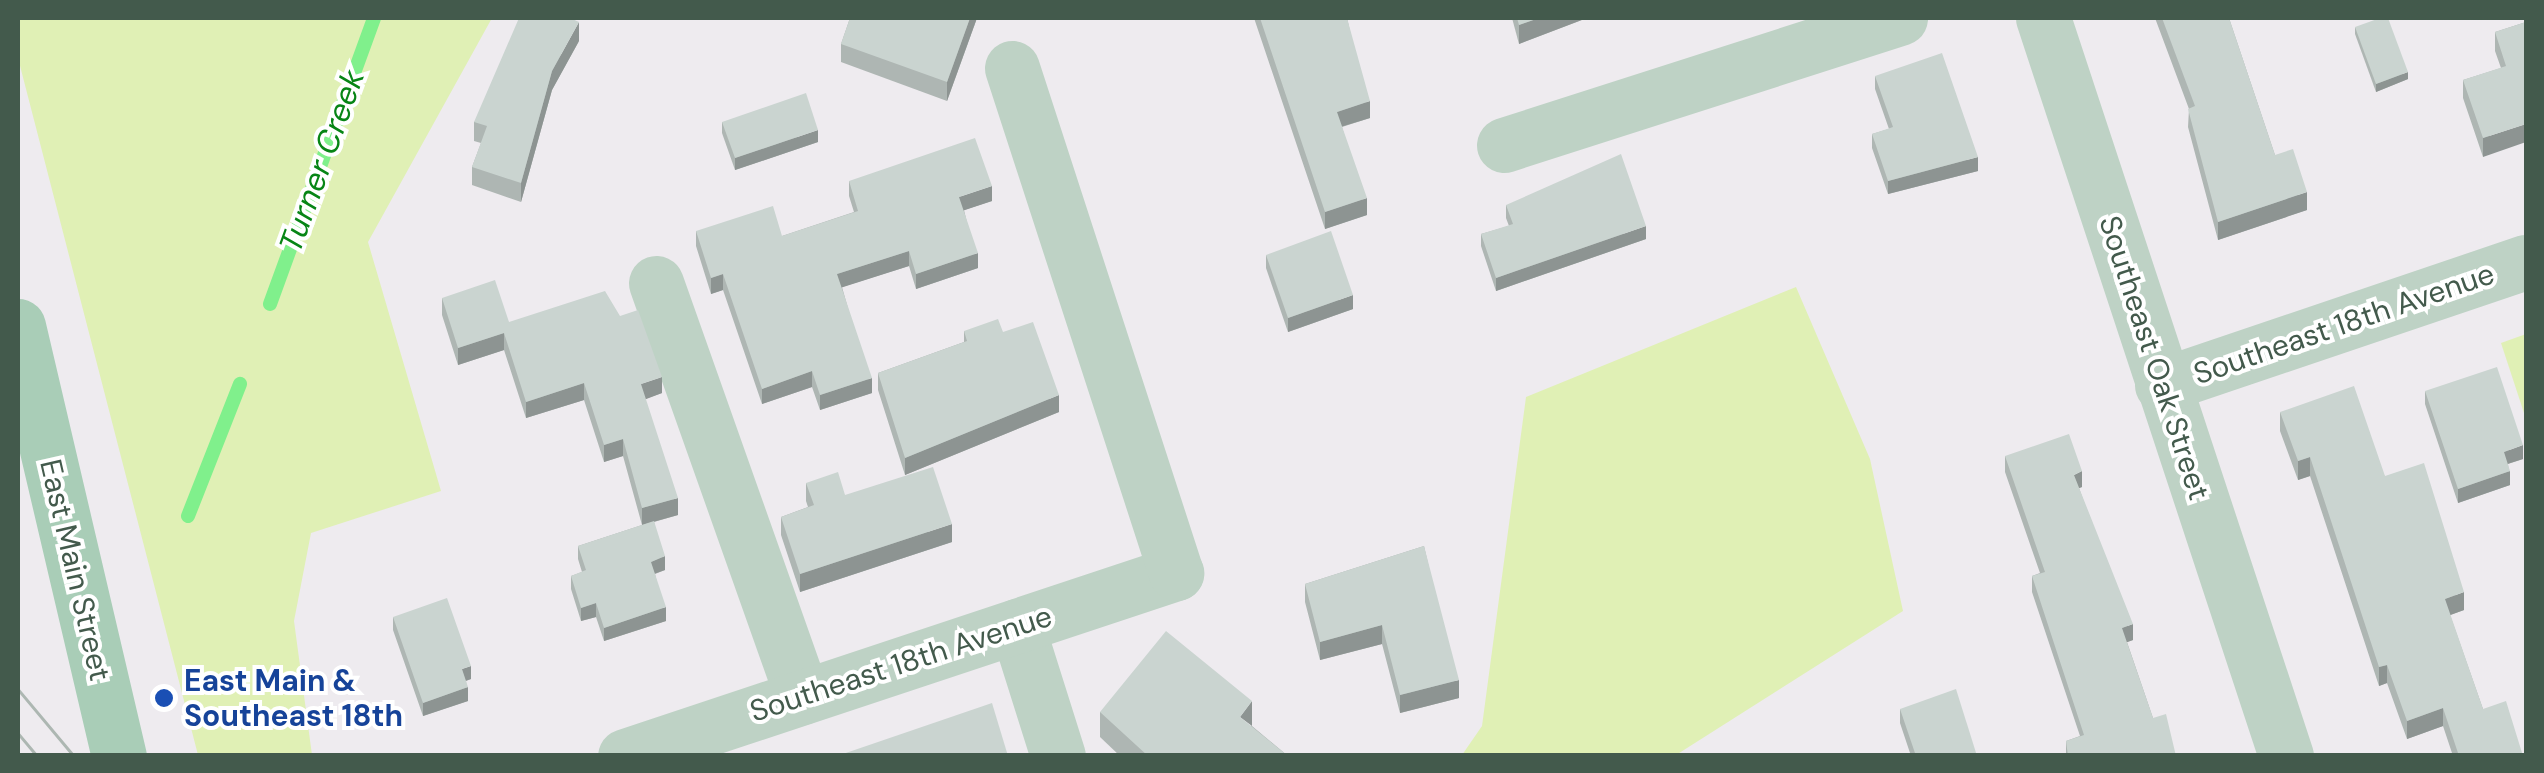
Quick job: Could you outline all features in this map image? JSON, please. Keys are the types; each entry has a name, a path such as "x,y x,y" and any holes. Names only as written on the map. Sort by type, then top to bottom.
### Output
{"main road":[{"name":"East Main Street","path":"18,326 119,756"}],"street":[{"path":"1504,146 1900,18"},
{"name":"Southeast Oak Street","path":"2043,18 2286,756"},
{"name":"Southeast 18th Avenue","path":"625,756 1176,573 1012,68"},
{"name":"Southeast 18th Avenue","path":"2162,386 2526,262"},
{"path":"656,283 803,696"},
{"path":"1018,626 1058,756"}],"green space":[{"path":"18,18 492,18 368,242 441,491 311,533 294,621 312,755 198,755 18,58"},
{"path":"1796,287 1870,459 1903,611 1676,755 1462,755 1482,726 1526,397"},
{"path":"2526,334 2526,419 2501,343"}],"building":[{"path":"519,18 570,18 579,22 552,71 521,183 472,167 487,126 474,122"},
{"path":"850,18 970,18 947,82 841,44"},
{"path":"1260,18 1347,18 1370,101 1337,112 1367,198 1325,212"},
{"path":"1517,18 1539,18 1519,25"},
{"path":"2162,18 2229,18 2275,155 2293,149 2307,192 2218,222 2188,109 2195,106"},
{"path":"2388,18 2408,72 2376,84 2355,27"},
{"path":"2526,22 2526,124 2483,138 2463,80 2506,66 2495,32"},
{"path":"1942,53 1978,157 1888,181 1872,134 1893,127 1875,76"},
{"path":"806,93 818,130 735,158 722,122"},
{"path":"975,138 992,186 959,197 978,253 916,274 909,251 837,274 872,378 820,395 812,371 762,389 723,274 711,278 696,231 773,206 782,236 858,211 849,181"},
{"path":"1621,154 1646,226 1496,278 1481,234 1513,224 1506,205"},
{"path":"1331,231 1353,295 1288,318 1266,255"},
{"path":"495,280 509,322 605,291 620,316 638,310 662,377 641,384 678,498 642,508 623,439 604,445 584,383 526,402 504,333 458,348 442,298"},
{"path":"998,319 1003,332 1033,322 1059,395 905,458 878,373 967,341 964,331"},
{"path":"2497,367 2523,445 2504,452 2510,471 2458,489 2425,391"},
{"path":"2354,386 2385,476 2424,463 2464,592 2445,599 2483,709 2506,701 2523,756 2459,756 2443,708 2407,721 2387,665 2379,667 2310,457 2298,461 2280,412"},
{"path":"2069,434 2082,471 2074,475 2133,624 2122,628 2153,718 2166,714 2176,756 2068,756 2066,741 2084,735 2032,576 2045,572 2005,456"},
{"path":"933,467 952,524 800,574 781,517 814,505 806,483 838,472 845,495"},
{"path":"654,521 665,556 651,562 666,607 604,628 596,603 581,608 571,576 586,570 578,546"},
{"path":"1424,546 1459,680 1400,695 1382,625 1320,642 1305,584"},
{"path":"447,598 471,666 462,669 468,687 423,703 393,617"},
{"path":"1166,631 1252,701 1240,717 1288,756 1148,756 1100,712"},
{"path":"1956,689 1977,756 1916,756 1900,709"},
{"path":"992,703 1008,756 837,756"}],"waterway":[{"name":"Turner Creek","path":"270,304 374,18"},
{"name":"Turner Creek","path":"188,516 240,384"}],"tram line":[{"path":"18,689 74,756"},
{"path":"18,733 37,756"}],"place":[{"name":"East Main & Southeast 18th","path":"164,698"}]}
